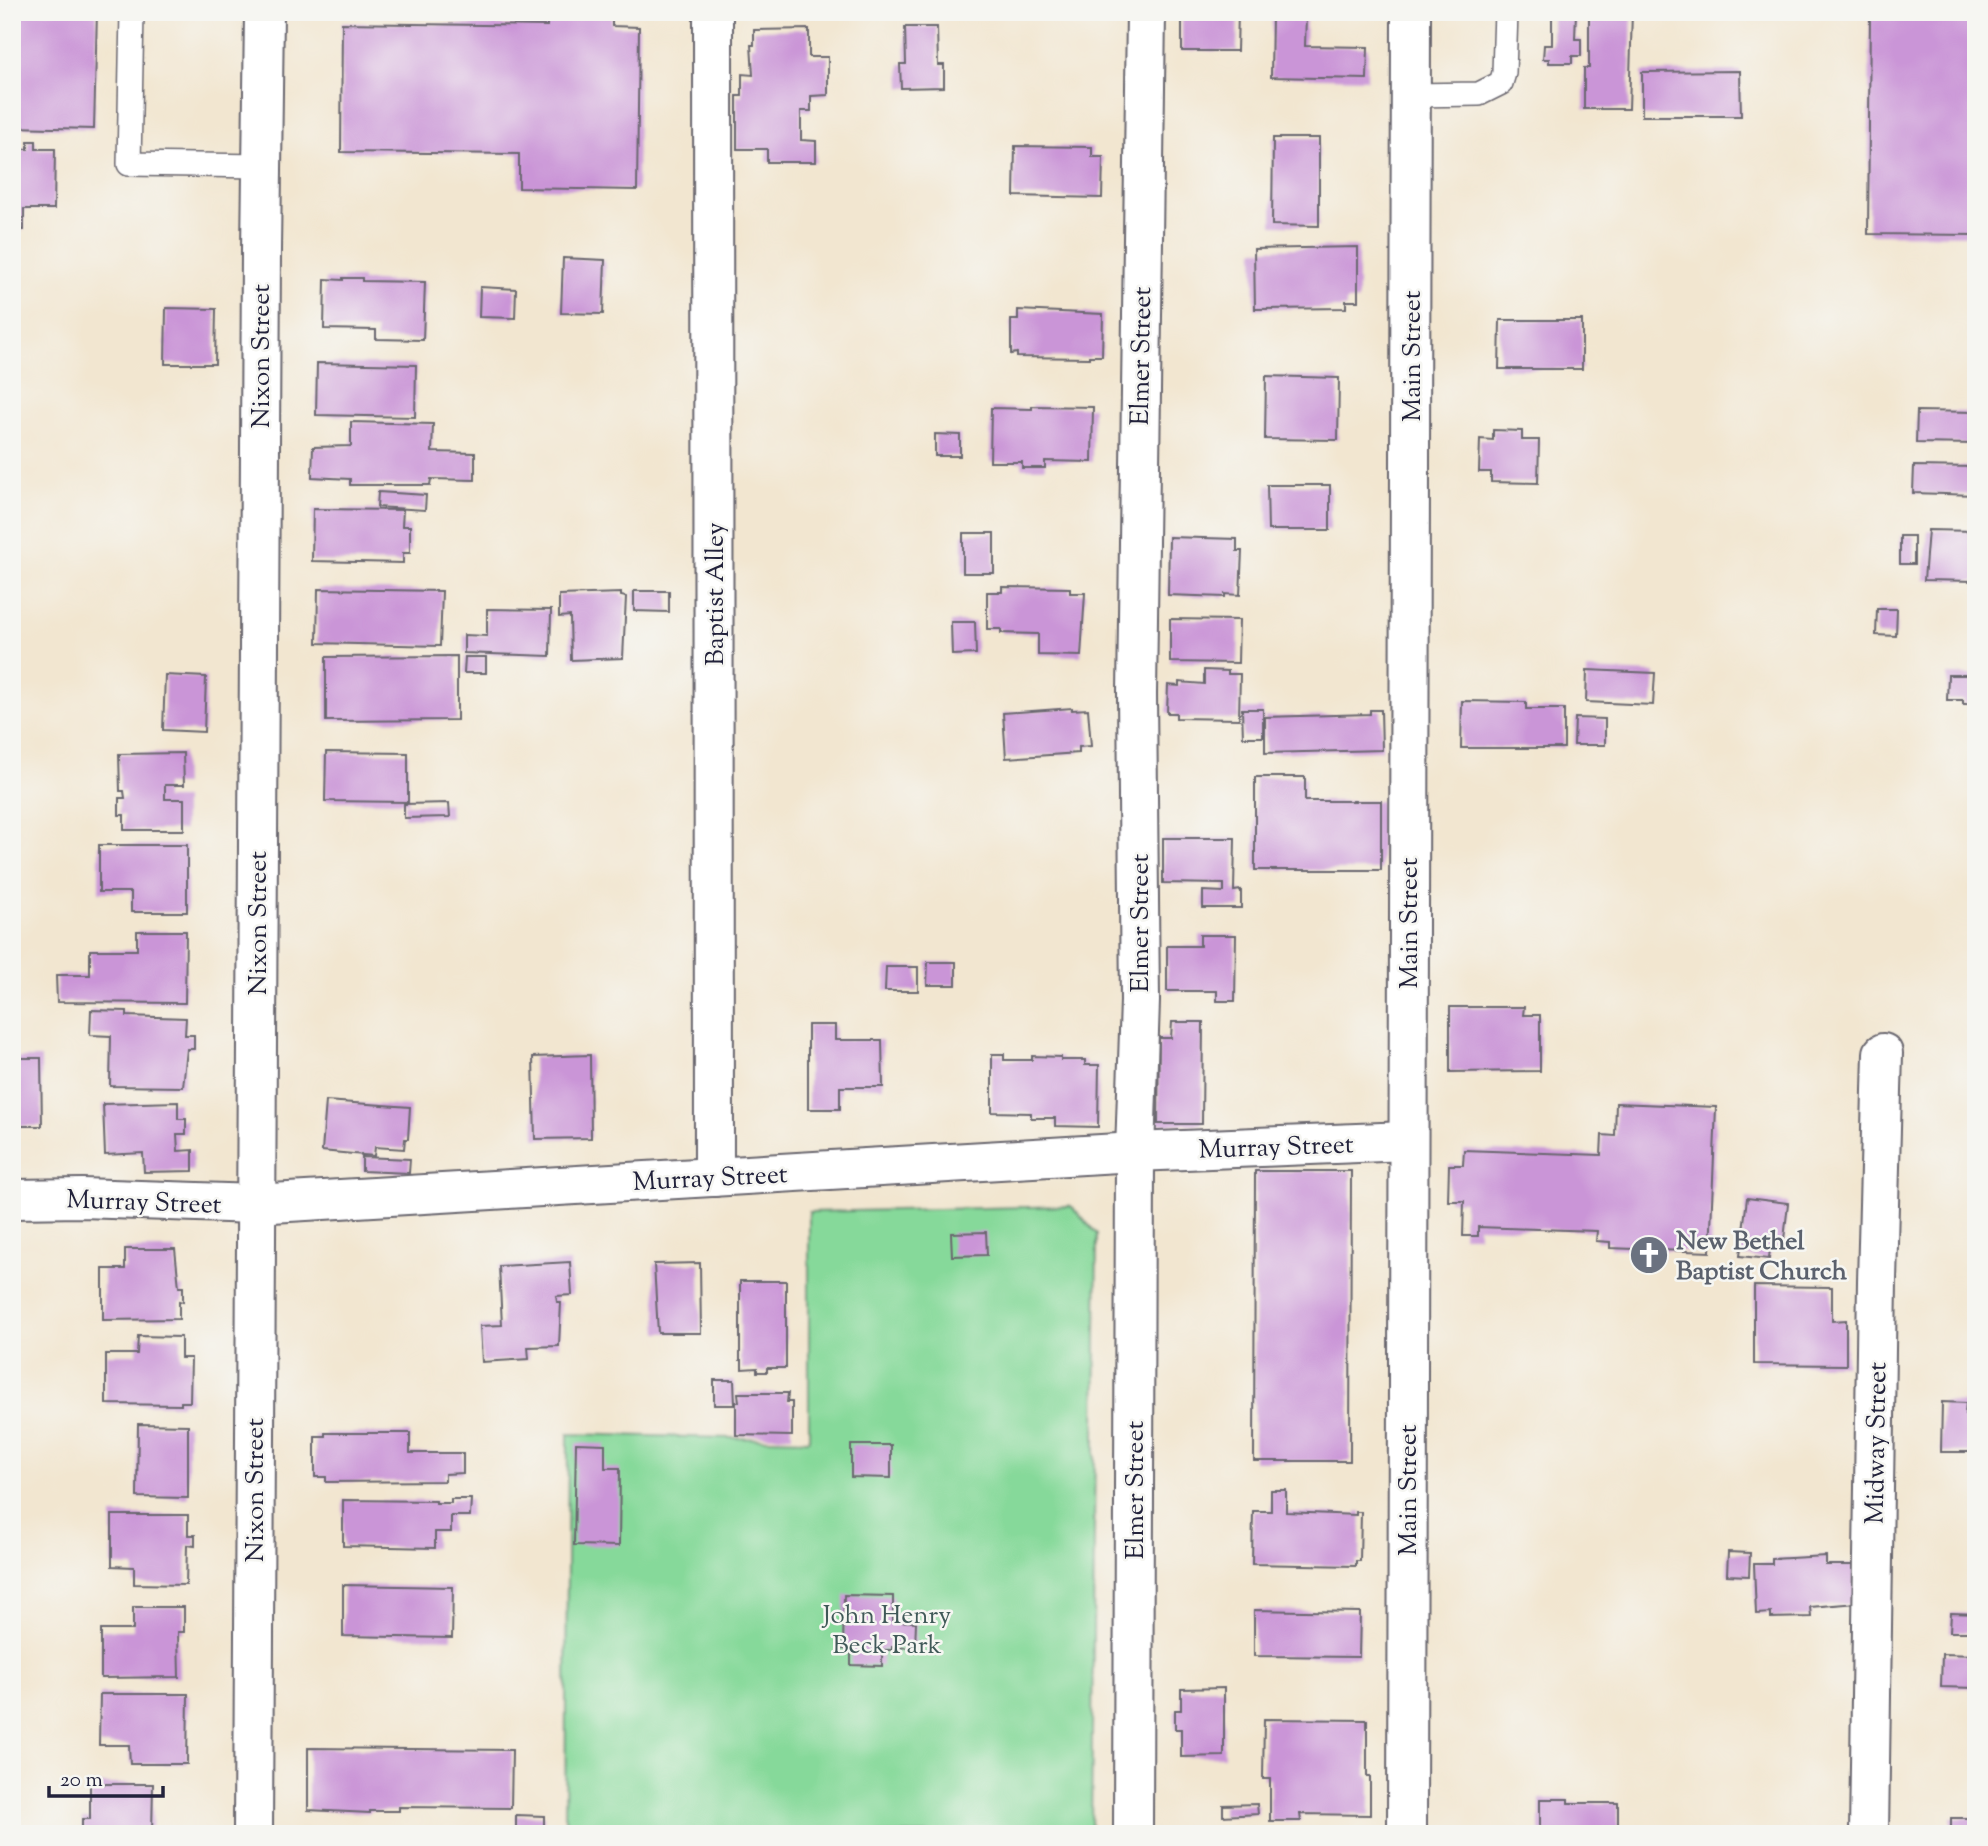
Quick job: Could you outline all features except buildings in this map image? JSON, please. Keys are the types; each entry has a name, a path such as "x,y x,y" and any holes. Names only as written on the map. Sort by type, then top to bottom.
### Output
{"street":[{"name":"Nixon Street","path":"253,1834 264,12"},
{"name":"Baptist Alley","path":"713,12 714,1177"},
{"name":"Elmer Street","path":"1133,1834 1135,1152 1140,1001 1137,694 1146,12"},
{"name":"Main Street","path":"1406,1834 1411,12"},
{"name":"Midway Street","path":"1869,1834 1883,1053"},
{"name":"Murray Street","path":"12,1199 82,1198 255,1205 1135,1152 1407,1141"}],"lane":[{"path":"132,12 129,164 262,166"},
{"path":"1411,95 1479,94 1501,83 1504,73 1506,12"}],"green space":[{"name":"John Henry Beck Park","path":"1071,1206 1097,1234 1091,1834 565,1834 568,1434 809,1440 809,1212"}],"place":[{"name":"New Bethel Baptist Church","path":"1649,1255"}]}
